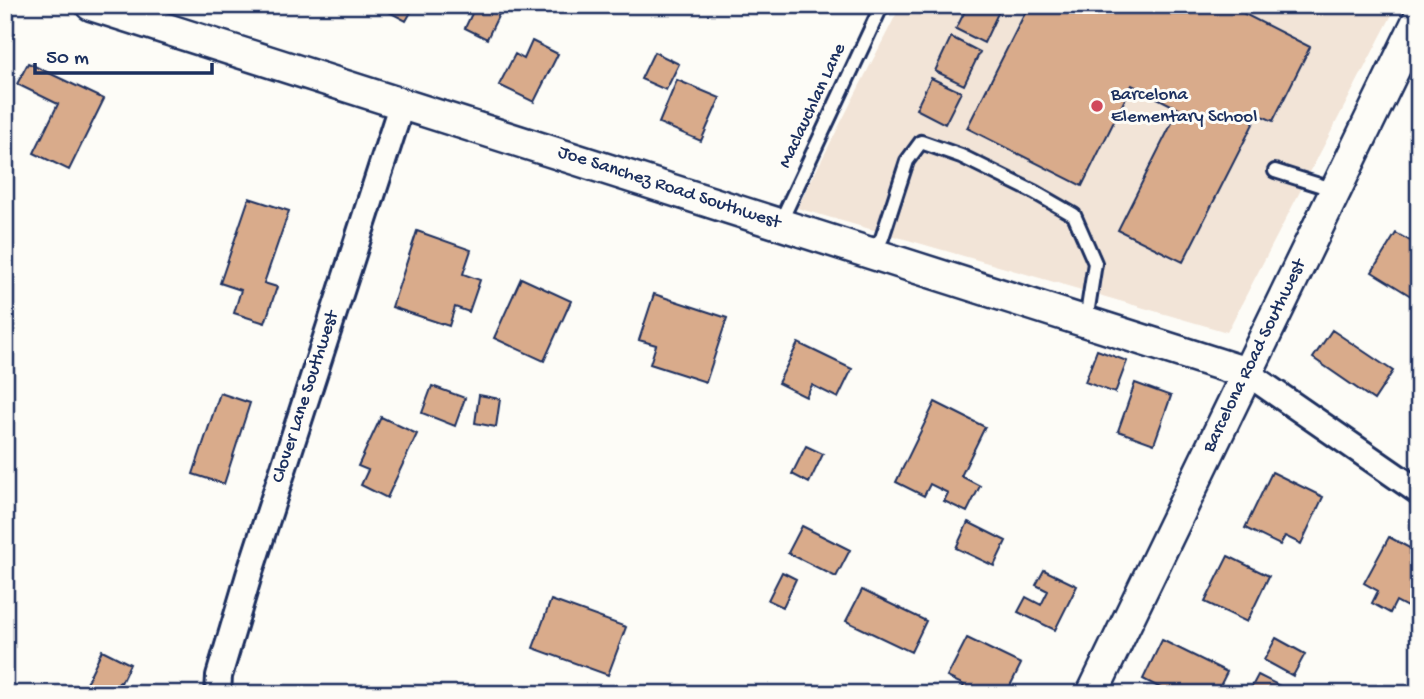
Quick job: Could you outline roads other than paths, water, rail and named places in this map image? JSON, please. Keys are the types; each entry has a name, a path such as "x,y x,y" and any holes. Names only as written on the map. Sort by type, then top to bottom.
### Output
{"street":[{"name":"Joe Sanchez Road Southwest","path":"91,5 1247,373"},
{"name":"Barcelona Road Southwest","path":"1092,694 1419,19"},
{"name":"Clover Lane Southwest","path":"218,694 219,676 249,575 402,103"},
{"path":"1247,373 1419,492"}],"lane":[{"name":"Maclauchlan Lane","path":"780,224 882,5"},
{"path":"870,252 882,238 907,161 921,142 961,156 1074,215 1096,263 1086,321"},
{"path":"1275,171 1335,191"}],"place":[{"name":"Barcelona Elementary School","path":"1097,106"}]}
